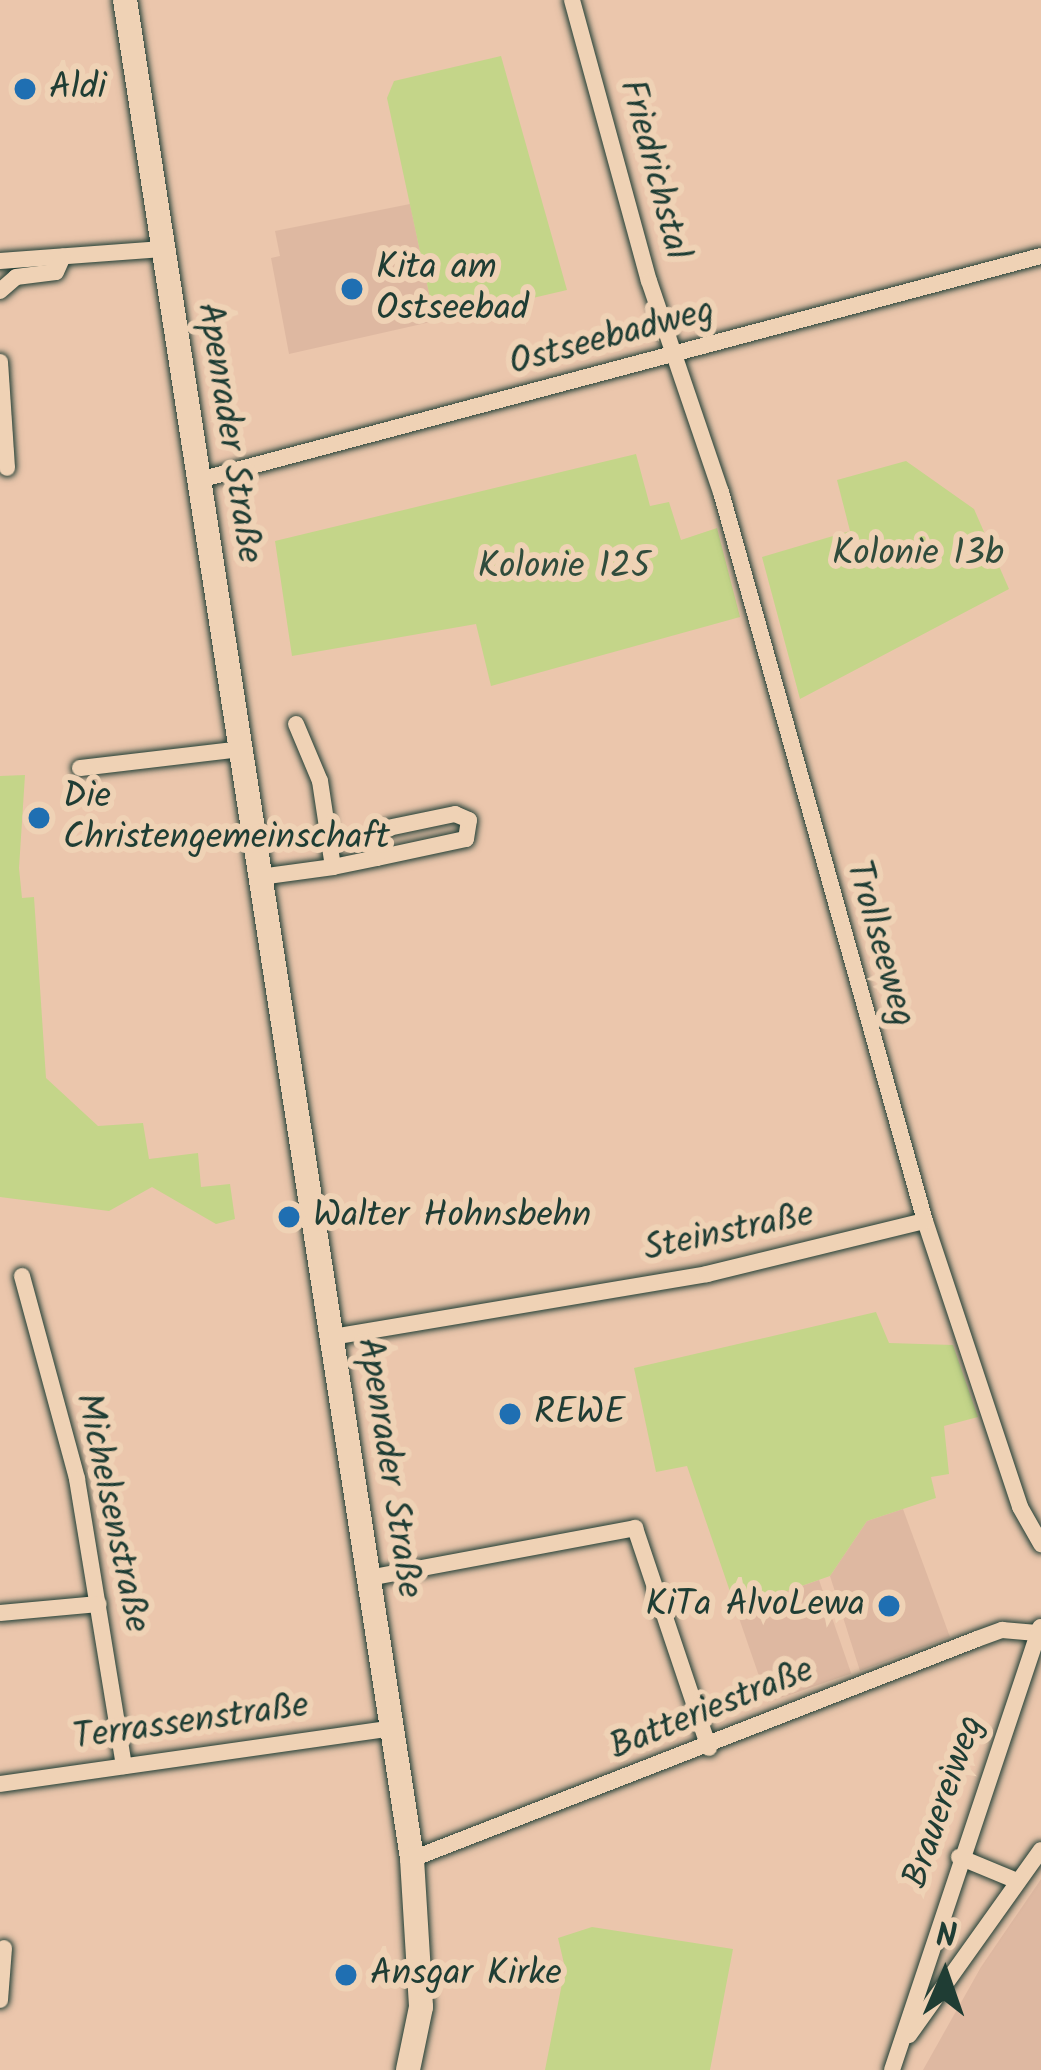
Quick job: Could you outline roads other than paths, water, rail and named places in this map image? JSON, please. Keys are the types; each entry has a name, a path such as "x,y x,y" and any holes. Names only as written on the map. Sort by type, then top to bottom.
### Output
{"main road":[{"name":"Apenrader Straße","path":"125,0 412,1859 421,2007 408,2070"}],"street":[{"name":"Friedrichstal","path":"572,0 675,356"},
{"path":"0,261 163,249"},
{"path":"0,291 16,278 56,272 63,256"},
{"name":"Ostseebadweg","path":"199,480 1041,256"},
{"name":"Trollseeweg","path":"675,356 721,492 925,1221 1021,1508 1041,1544"},
{"path":"0,362 7,468"},
{"path":"296,724 320,781 333,867"},
{"path":"80,767 241,749"},
{"path":"260,877 333,867 377,858 466,839 469,820 455,814 388,828 375,838 377,858"},
{"name":"Steinstraße","path":"332,1337 747,1266 925,1221"},
{"name":"Michelsenstraße","path":"22,1276 77,1479 124,1766"},
{"path":"369,1578 635,1528 709,1748"},
{"path":"0,1613 99,1604"},
{"name":"Batteriestraße","path":"412,1859 709,1748 1002,1630 1039,1629"},
{"name":"Brauereiweg","path":"892,2070 959,1856 1039,1629"},
{"name":"Terrassenstraße","path":"0,1784 392,1728"},
{"path":"898,2050 1041,1850"},
{"path":"959,1856 1017,1880"},
{"path":"0,2000 4,1948"}],"place":[{"name":"Aldi","path":"25,89"},
{"name":"Kita am Ostseebad","path":"352,289"},
{"name":"Die Christengemeinschaft","path":"39,818"},
{"name":"Walter Hohnsbehn","path":"289,1217"},
{"name":"REWE","path":"510,1414"},
{"name":"KiTa AlvoLewa","path":"889,1606"},
{"name":"Ansgar Kirke","path":"346,1975"}],"park label":[{"name":"Kolonie 13b","path":"918,555"},
{"name":"Kolonie 125","path":"564,568"}]}
